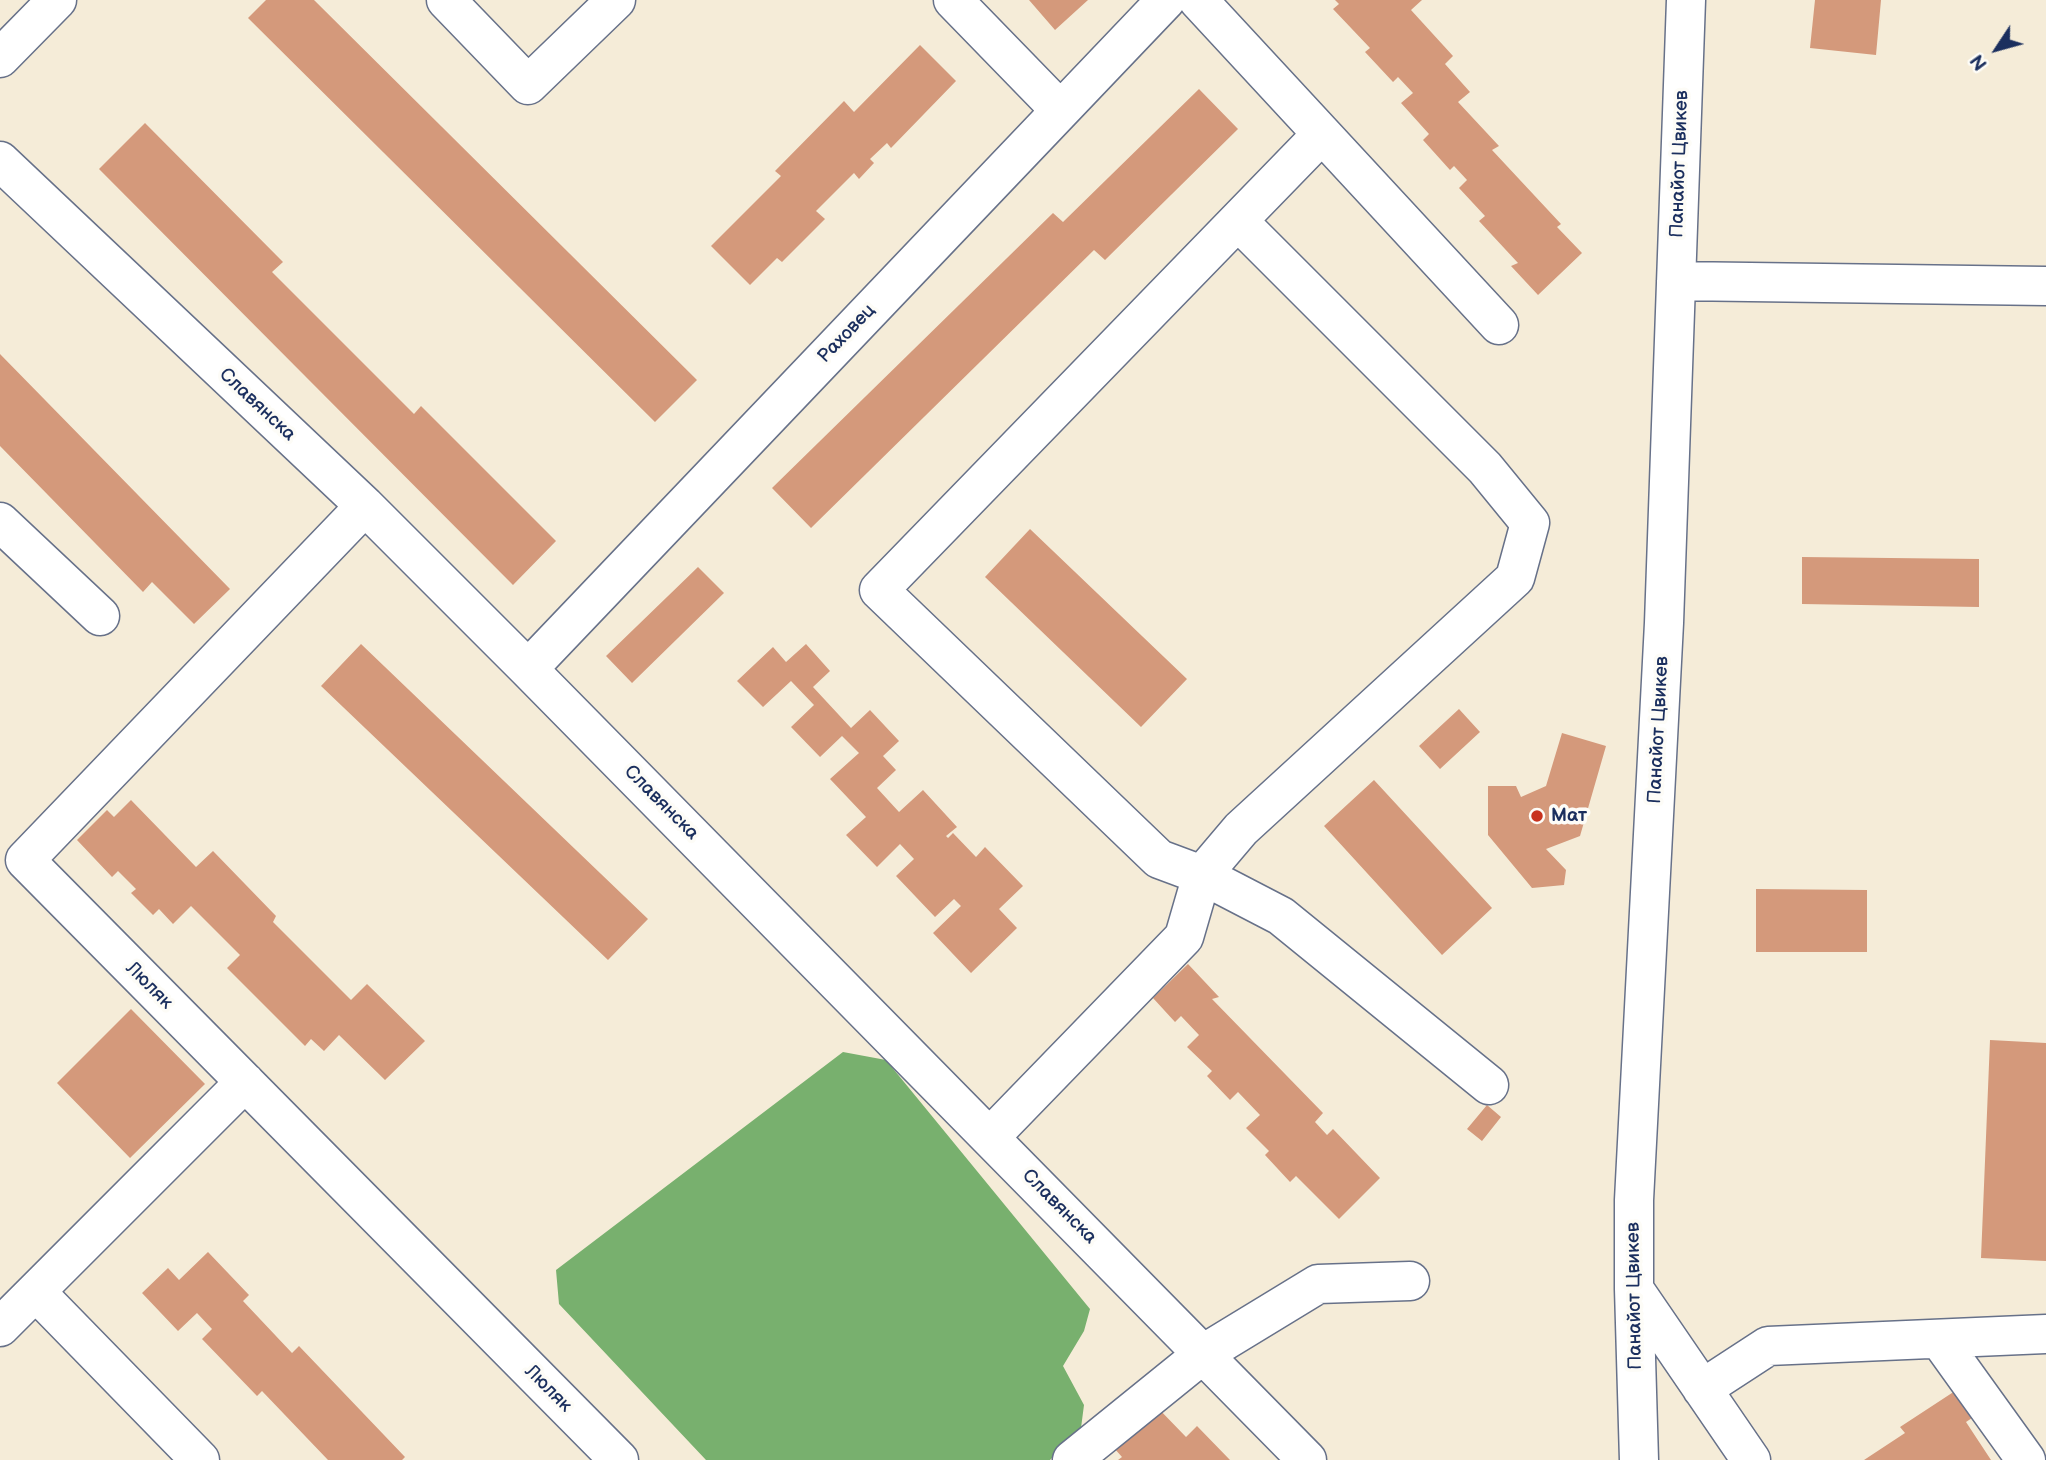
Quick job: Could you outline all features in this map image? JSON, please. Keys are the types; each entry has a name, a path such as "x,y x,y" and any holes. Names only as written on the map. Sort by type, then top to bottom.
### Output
{"street":[{"path":"0,58 57,0"},
{"path":"446,0 528,85 616,0"},
{"path":"953,0 1060,110"},
{"name":"Раховец","path":"528,669 1166,0"},
{"path":"1198,0 1499,325"},
{"name":"Панайот Цвикев","path":"1639,1460 1634,1200 1664,623 1686,0"},
{"path":"1322,134 879,590 1159,859 1202,875 1281,916 1489,1085"},
{"name":"Славянска","path":"0,161 365,506 1307,1460"},
{"path":"990,1137 1184,937 1202,875 1241,829 1515,578 1530,523 1485,468 1238,220"},
{"path":"1676,281 2046,286"},
{"name":"Люляк","path":"365,506 25,860 619,1460"},
{"path":"0,522 100,616"},
{"path":"0,1326 245,1082"},
{"path":"1072,1460 1202,1354 1318,1284 1410,1281"},
{"path":"1634,1289 1751,1460"},
{"path":"36,1292 200,1460"},
{"path":"1702,1389 1768,1346 2046,1334"},
{"path":"1939,1339 2026,1460"}],"green space":[{"path":"843,1052 886,1060 1090,1309 1084,1331 1063,1366 1084,1405 1081,1428 1050,1460 706,1460 559,1304 556,1270"}],"building":[{"path":"266,0 314,0 697,380 655,422 248,18"},
{"path":"1029,0 1088,0 1055,30"},
{"path":"1335,0 1422,0 1411,10 1453,56 1445,64 1470,92 1458,102 1499,146 1492,150 1561,224 1557,227 1582,253 1538,295 1511,266 1518,263 1479,221 1485,216 1459,188 1467,180 1454,166 1450,170 1423,140 1429,134 1401,103 1413,93 1398,77 1393,82 1365,52 1370,48 1333,9 1339,4"},
{"path":"1815,0 1881,0 1876,55 1810,48"},
{"path":"920,45 956,81 891,148 887,143 870,159 874,163 859,179 854,173 816,211 825,219 782,262 777,258 750,285 711,246 781,176 775,171 844,101 854,112"},
{"path":"1199,89 1238,129 1105,260 1094,250 811,528 772,488 1053,213 1063,222"},
{"path":"145,123 283,262 272,272 414,414 421,406 556,541 513,585 99,169"},
{"path":"0,354 230,589 194,624 152,582 143,592 0,446"},
{"path":"1030,529 1187,679 1141,727 985,577"},
{"path":"1802,557 1979,559 1979,607 1802,604"},
{"path":"698,567 724,593 632,683 606,656"},
{"path":"361,644 648,919 608,960 321,686"},
{"path":"806,644 830,671 813,687 851,728 870,710 899,741 883,756 896,770 877,788 899,812 923,790 957,827 946,836 948,838 953,833 976,857 985,847 1023,886 999,909 1017,928 971,973 933,933 961,906 954,899 935,917 896,876 914,859 900,844 877,867 846,835 866,817 830,779 859,753 842,736 820,757 791,727 814,705 791,681 763,707 737,681 773,647 786,662"},
{"path":"1459,709 1480,732 1440,769 1419,746"},
{"name":"Мат","path":"1562,733 1606,746 1580,836 1546,849 1566,870 1564,885 1532,888 1488,835 1488,786 1516,786 1521,797 1546,786"},
{"path":"1374,780 1492,908 1442,955 1324,826"},
{"path":"131,800 196,867 213,851 276,916 273,922 351,1000 367,984 425,1041 385,1080 339,1035 324,1051 311,1039 305,1046 227,968 240,955 191,906 173,924 159,909 153,915 131,893 136,889 118,871 112,877 77,840 107,810 114,817"},
{"path":"1756,889 1867,890 1867,952 1756,952"},
{"path":"1188,964 1219,997 1212,999 1323,1113 1315,1122 1327,1135 1333,1129 1380,1178 1339,1219 1296,1176 1290,1182 1265,1155 1269,1151 1246,1128 1260,1115 1238,1092 1230,1100 1207,1076 1212,1071 1187,1047 1199,1035 1181,1016 1175,1022 1153,998"},
{"path":"131,1009 205,1084 130,1158 57,1083"},
{"path":"1990,1040 2046,1043 2046,1261 1981,1258"},
{"path":"1487,1105 1501,1117 1482,1141 1467,1129"},
{"path":"208,1252 249,1295 243,1301 292,1353 299,1346 405,1457 402,1460 328,1460 262,1391 257,1396 202,1339 212,1329 197,1313 178,1331 142,1293 168,1268 179,1280"},
{"path":"1955,1391 1972,1418 1966,1422 1991,1460 1864,1460 1905,1433 1900,1427"},
{"path":"1156,1406 1186,1437 1197,1426 1230,1460 1118,1460 1122,1457 1114,1448"}],"place":[{"name":"Мат","path":"1537,816"}]}
